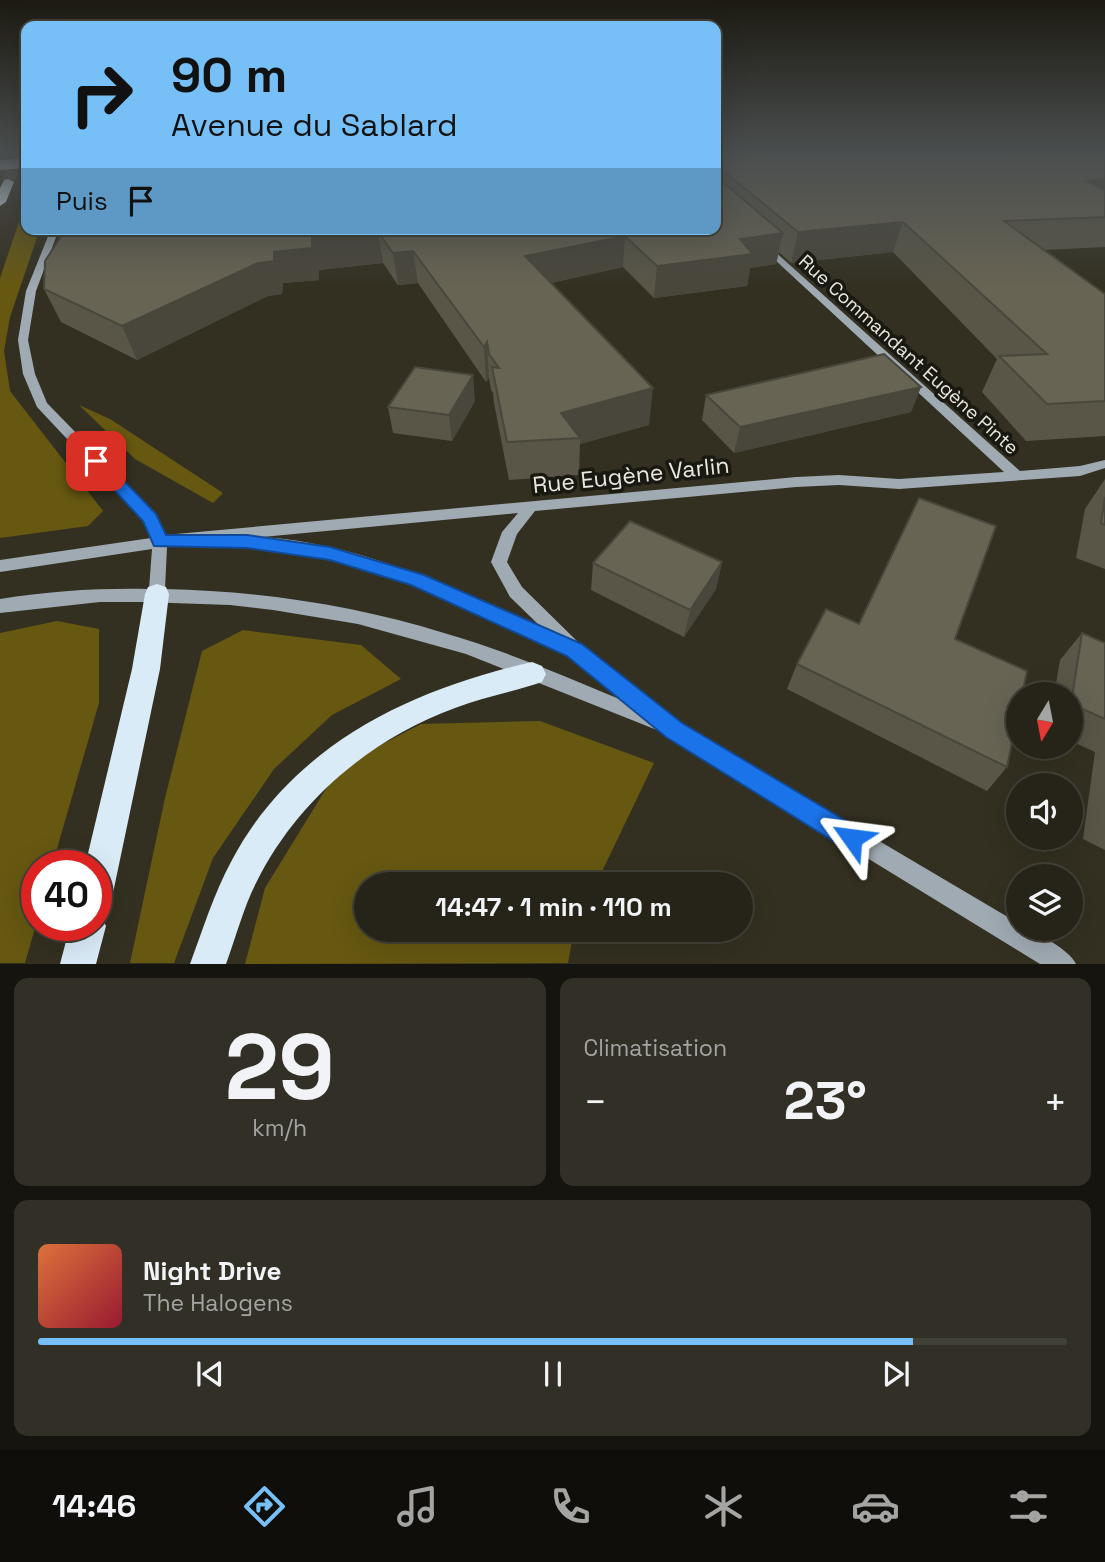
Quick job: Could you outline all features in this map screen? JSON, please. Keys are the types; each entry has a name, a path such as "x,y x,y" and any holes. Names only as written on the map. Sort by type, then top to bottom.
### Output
{"highway":[{"path":"105,850 146,669 157,594"},
{"path":"208,964 245,869 282,811 332,760 391,722 487,683 532,674"},
{"path":"78,964 84,941"}],"street":[{"path":"53,235 31,291 23,340 29,374 41,404 150,518 160,541 157,594"},
{"name":"Rue Commandant Eugène Pinte","path":"753,235 1017,476"},
{"name":"Rue Eugène Varlin","path":"160,541 796,482 839,480 899,484 1080,471 1105,464"},
{"path":"530,508 510,532 499,562 516,592 575,650 674,730 1064,964"},
{"path":"0,566 160,541 247,541 330,553 417,580 575,650"},
{"path":"0,606 45,599 157,594 240,599 351,614 444,640 674,730"}],"shaded area":[{"path":"21,216 21,235 38,235 10,317 4,351 10,391 103,511 88,526 0,538 0,278"},
{"path":"79,405 110,419 223,493 213,503 135,459"},
{"path":"57,621 99,629 99,703 57,850 21,850 21,941 31,941 25,963 0,963 0,633"},
{"path":"243,630 361,645 401,679 332,715 274,769 213,858 174,963 130,963 165,798 202,651"},
{"path":"540,721 654,763 602,872 354,872 354,942 572,942 568,963 245,964 265,888 340,766 421,724"}],"building":[{"path":"721,198 742,198 783,233 740,239 753,254 657,266 625,236 525,256 653,388 561,413 580,438 507,442 492,367 499,368 489,354 487,342 484,347 413,251 393,253 380,235 721,235"},
{"path":"757,198 1105,198 1105,217 1004,221 1105,294 1105,401 1047,404 999,356 1047,354 903,222 798,232"},
{"path":"62,235 345,235 312,238 312,248 274,252 274,261 258,263 122,326 44,289 45,261"},
{"path":"884,354 921,387 740,427 706,395"},
{"path":"415,367 473,375 449,415 388,407"},
{"path":"1105,497 1105,525 1101,523"},
{"path":"919,498 996,526 955,639 1027,671 1025,682 1006,682 1007,767 797,664 826,609 859,624"},
{"path":"630,521 722,562 690,610 593,563"},
{"path":"1082,633 1105,643 1105,719 1083,709 1083,682 1074,682"}],"route":[{"path":"96,461 150,518 160,541 247,541 330,553 417,580 575,650 674,730 852,838"}]}
